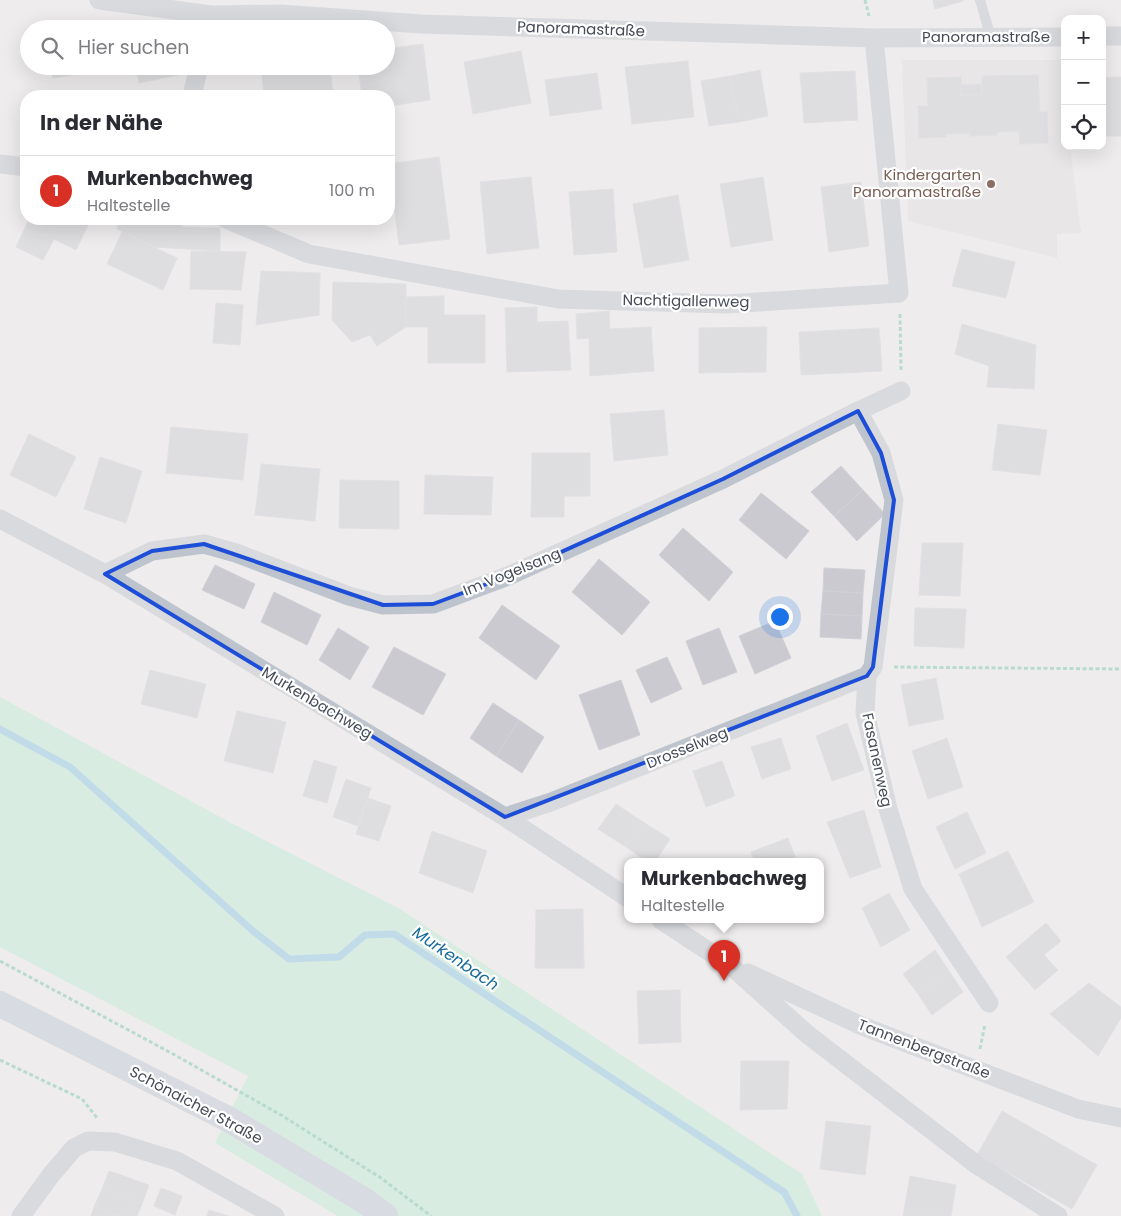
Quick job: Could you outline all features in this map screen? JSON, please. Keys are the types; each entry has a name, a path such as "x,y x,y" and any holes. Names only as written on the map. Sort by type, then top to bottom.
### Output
{"main road":[{"name":"Schönaicher Straße","path":"0,1004 230,1120 365,1201 385,1216"}],"street":[{"name":"Panoramastraße","path":"99,0 200,20"},
{"name":"Panoramastraße","path":"219,20 281,7 388,20"},
{"name":"Panoramastraße","path":"395,21 421,24 874,38 1061,37"},
{"path":"1106,36 1121,36"},
{"path":"874,38 899,293"},
{"path":"193,90 197,75"},
{"path":"0,164 20,166"},
{"name":"Nachtigallenweg","path":"240,225 309,254 558,299 727,304 899,293"},
{"name":"Im Vogelsang","path":"105,574 152,551 204,544 236,553 349,596 383,605 434,604 508,576 598,536 722,479 901,391"},
{"name":"Fasanenweg","path":"858,411 881,453 894,500 865,712 888,809 913,889 989,1004"},
{"name":"Murkenbachweg","path":"0,519 105,574 505,817 624,895"},
{"name":"Drosselweg","path":"505,817 551,802 870,672"},
{"path":"666,923 731,966 807,1034 977,1165 1058,1216"},
{"name":"Tannenbergstraße","path":"731,966 862,1026 1078,1109 1121,1118"},
{"path":"21,1216 51,1175 74,1148 88,1141 115,1142 177,1161 275,1216"}],"lane":[{"path":"980,0 991,38"}],"path":[{"path":"899,293 901,391"},
{"path":"870,672 1121,669"},
{"path":"0,960 165,1049 281,1115 381,1178 431,1216"},
{"path":"975,1070 989,1004"},
{"path":"0,1060 82,1098 115,1142"}],"highlighted area":[{"path":"858,411 881,453 894,500 873,667 867,676 505,817 105,574 152,551 204,544 383,605 433,604 508,576 723,479"}],"shaded area":[{"name":"Kindergarten Panoramastraße","path":"902,60 1060,60 1061,150 1071,150 1081,233 1057,234 1057,258 908,221"}],"green space":[{"path":"0,697 233,824 400,909 802,1174 822,1216 338,1216 215,1143 248,1076 0,947"}],"building":[{"path":"933,0 963,0 963,1 935,9"},
{"path":"423,44 430,100 395,105 395,90 361,90 359,75 395,75 395,48"},
{"path":"521,51 531,103 473,114 464,62"},
{"path":"688,61 694,117 632,124 625,67"},
{"path":"760,70 768,116 739,122 730,76"},
{"path":"855,71 858,120 804,123 800,73"},
{"path":"597,73 602,109 550,116 545,80"},
{"path":"52,75 72,75 53,78"},
{"path":"138,75 178,75 139,83"},
{"path":"262,75 331,75 332,90 263,90"},
{"path":"1038,75 1040,112 1047,112 1048,143 1020,144 1019,131 997,132 997,135 970,136 970,133 946,134 946,137 919,138 918,106 928,106 927,78 961,77 961,95 982,95 982,76"},
{"path":"730,76 739,122 709,126 701,81"},
{"path":"1121,77 1121,136 1106,136 1106,78"},
{"path":"982,84 982,95 961,95 961,85"},
{"path":"439,157 450,239 399,245 395,213 395,163"},
{"path":"531,177 539,248 487,254 480,182"},
{"path":"763,177 773,240 731,247 720,184"},
{"path":"861,182 869,246 829,252 821,187"},
{"path":"613,189 617,252 574,255 569,192"},
{"path":"678,195 689,260 644,268 633,204"},
{"path":"26,225 88,225 76,250 54,239 43,260 16,247"},
{"path":"118,225 182,225 182,227 220,228 220,251 154,247 117,229"},
{"path":"122,232 177,258 163,290 107,264"},
{"path":"962,249 1015,262 1006,298 952,286"},
{"path":"191,251 246,252 241,290 190,289"},
{"path":"261,271 320,273 319,315 256,325"},
{"path":"333,282 406,284 406,327 377,346 370,335 352,342 332,320"},
{"path":"444,296 444,315 485,315 485,363 428,363 428,327 406,327 406,297"},
{"path":"216,303 243,305 240,345 213,343"},
{"path":"537,307 537,322 568,321 571,370 507,372 505,308"},
{"path":"609,311 610,329 651,327 654,371 590,376 589,338 577,339 576,314"},
{"path":"962,324 1036,345 1034,389 987,387 989,366 955,354"},
{"path":"767,327 766,372 699,373 699,328"},
{"path":"879,328 882,371 801,375 799,332"},
{"path":"664,410 668,455 614,461 610,414"},
{"path":"998,424 1047,430 1040,475 992,470"},
{"path":"171,427 248,434 243,480 166,473"},
{"path":"29,434 76,457 56,497 10,475"},
{"path":"532,453 590,453 590,496 564,496 564,517 531,517"},
{"path":"100,457 142,471 126,523 84,509"},
{"path":"261,464 320,469 315,521 255,515"},
{"path":"841,466 863,490 834,516 811,492"},
{"path":"425,475 493,477 491,515 424,514"},
{"path":"340,480 399,481 399,529 339,528"},
{"path":"863,490 885,514 857,541 834,516"},
{"path":"761,493 809,531 786,559 739,520"},
{"path":"683,528 733,572 709,601 659,555"},
{"path":"922,543 963,543 960,596 919,595"},
{"path":"599,559 650,602 622,635 572,592"},
{"path":"215,565 255,584 244,609 202,590"},
{"path":"824,568 865,570 863,593 823,591"},
{"path":"823,591 863,593 862,616 821,614"},
{"path":"274,592 321,615 307,645 261,622"},
{"path":"502,605 560,646 536,680 479,638"},
{"path":"915,608 966,609 964,648 914,646"},
{"path":"821,614 862,616 861,639 820,637"},
{"path":"775,621 791,658 755,674 739,636"},
{"path":"338,628 369,647 350,680 319,660"},
{"path":"719,628 737,672 703,685 686,641"},
{"path":"394,647 446,674 423,715 372,687"},
{"path":"667,657 682,689 651,703 636,670"},
{"path":"150,670 206,684 197,718 141,704"},
{"path":"936,678 944,719 909,726 901,685"},
{"path":"621,680 640,735 599,750 579,695"},
{"path":"493,703 519,720 496,756 470,738"},
{"path":"237,711 286,722 273,773 224,761"},
{"path":"519,720 544,737 522,773 496,756"},
{"path":"847,723 864,770 832,781 816,736"},
{"path":"781,738 791,769 762,779 751,747"},
{"path":"947,738 963,787 928,799 912,751"},
{"path":"314,760 337,767 327,803 303,796"},
{"path":"722,761 735,796 706,807 693,771"},
{"path":"346,779 371,788 358,826 333,817"},
{"path":"368,798 391,806 379,841 356,834"},
{"path":"616,804 643,822 626,847 598,829"},
{"path":"864,810 881,867 850,878 827,822"},
{"path":"967,812 986,853 955,869 936,827"},
{"path":"643,822 670,839 658,858 642,858 626,847"},
{"path":"432,831 487,851 473,893 419,873"},
{"path":"788,838 796,858 753,858 751,852"},
{"path":"1008,851 1034,902 982,927 959,874"},
{"path":"889,893 910,930 881,947 862,908"},
{"path":"583,909 584,968 535,968 536,910"},
{"path":"1046,923 1061,941 1044,955 1058,970 1035,990 1006,957"},
{"path":"935,950 949,971 918,994 903,974"},
{"path":"949,971 963,992 932,1015 918,994"},
{"path":"1089,983 1121,1007 1121,1018 1098,1056 1050,1014"},
{"path":"680,990 681,1042 639,1044 637,991"},
{"path":"741,1061 789,1061 787,1109 740,1110"},
{"path":"1002,1111 1097,1165 1072,1209 977,1155"},
{"path":"826,1121 871,1126 865,1175 820,1169"},
{"path":"109,1171 149,1185 142,1204 102,1189"},
{"path":"910,1176 956,1185 951,1216 903,1216"},
{"path":"161,1188 182,1196 175,1215 154,1206"},
{"path":"102,1189 142,1204 137,1216 117,1216 94,1207"},
{"path":"94,1207 117,1216 91,1216"},
{"path":"209,1210 229,1216 207,1216"}],"waterway":[{"name":"Murkenbach","path":"0,729 70,767 253,931 289,959 339,957 365,935 394,934 784,1192 797,1216"}],"place":[{"name":"Kindergarten Panoramastraße","path":"991,184"},
{"name":"Murkenbachweg","path":"724,981"}]}
